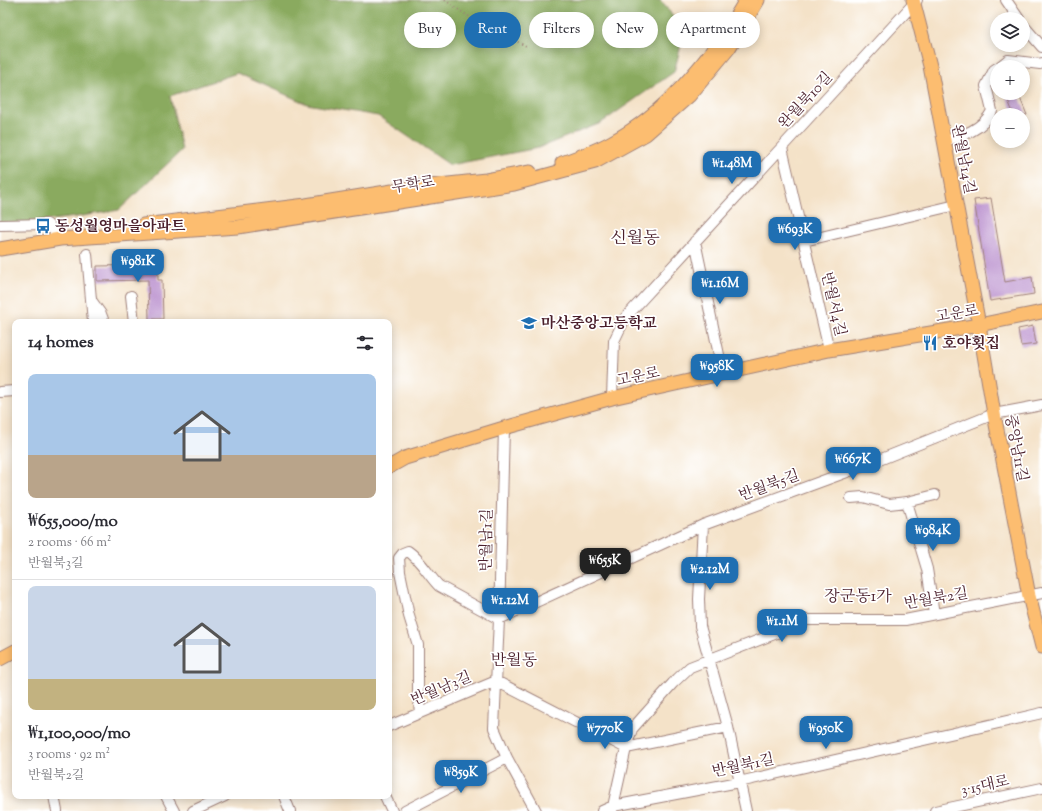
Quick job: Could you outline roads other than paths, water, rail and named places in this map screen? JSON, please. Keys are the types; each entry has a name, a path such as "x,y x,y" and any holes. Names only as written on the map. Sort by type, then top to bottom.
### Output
{"main road":[{"name":"무학로","path":"0,241 57,233 170,222 306,205 411,188 486,180 524,174 555,166 587,154 612,142 646,119 666,103 686,84 708,58 746,0"},
{"name":"무학로","path":"0,249 60,239 238,227 514,184 596,162 646,134 689,96 729,48 758,0"},
{"name":"완월남14길","path":"915,1 930,66 979,326"},
{"name":"고운로","path":"392,465 405,458 504,428 612,398 830,350 979,326 1042,312"},
{"name":"중앙남11길","path":"979,326 994,414 1029,596 1042,647"},
{"path":"0,659 12,653"}],"street":[{"path":"1006,0 1014,12"},
{"name":"완월북10길","path":"612,398 614,341 625,318 915,1"},
{"path":"1030,33 1042,47"},
{"path":"1030,63 1042,63"},
{"path":"944,141 960,137 978,128 989,118 992,111 986,86 990,78"},
{"name":"반월서4길","path":"782,148 830,350"},
{"path":"804,241 956,205"},
{"path":"0,225 47,224 57,233"},
{"path":"696,241 723,374"},
{"path":"87,254 93,319"},
{"path":"131,296 134,319"},
{"path":"91,300 102,314 103,319"},
{"path":"0,392 12,391"},
{"name":"반월북5길","path":"499,619 703,525 874,462 994,414 1042,405"},
{"name":"반월남1길","path":"504,428 499,619 494,728 506,758 536,811"},
{"path":"851,498 863,497 889,504 907,502 935,494"},
{"path":"907,502 927,569 934,614"},
{"path":"703,525 699,599 700,626 728,727 746,811"},
{"path":"420,713 418,694 418,645 409,616 400,572 399,558 403,553 408,551 415,556 432,580 439,586 499,619"},
{"name":"반월북2길","path":"613,808 626,748 632,729 673,683 690,667 782,631 802,620 905,620 1042,593"},
{"name":"반월남3길","path":"392,725 496,681 626,748"},
{"name":"반월북1길","path":"602,811 739,782 1042,713"},
{"path":"626,748 728,727"},
{"path":"405,811 506,758"},
{"name":"3·15대로","path":"935,811 1042,788"},
{"path":"54,799 56,811"},
{"path":"168,799 174,811"},
{"path":"193,811 219,799"},
{"path":"285,799 290,811"},
{"path":"386,799 392,811"}],"place":[{"name":"동성월영마을아파트","path":"43,226"},
{"name":"마산중앙고등학교","path":"529,323"},
{"name":"호야횟집","path":"930,343"}],"district":[{"name":"신월동","path":"635,237"},
{"name":"장군동1가","path":"858,595"},
{"name":"반월동","path":"514,659"}]}
